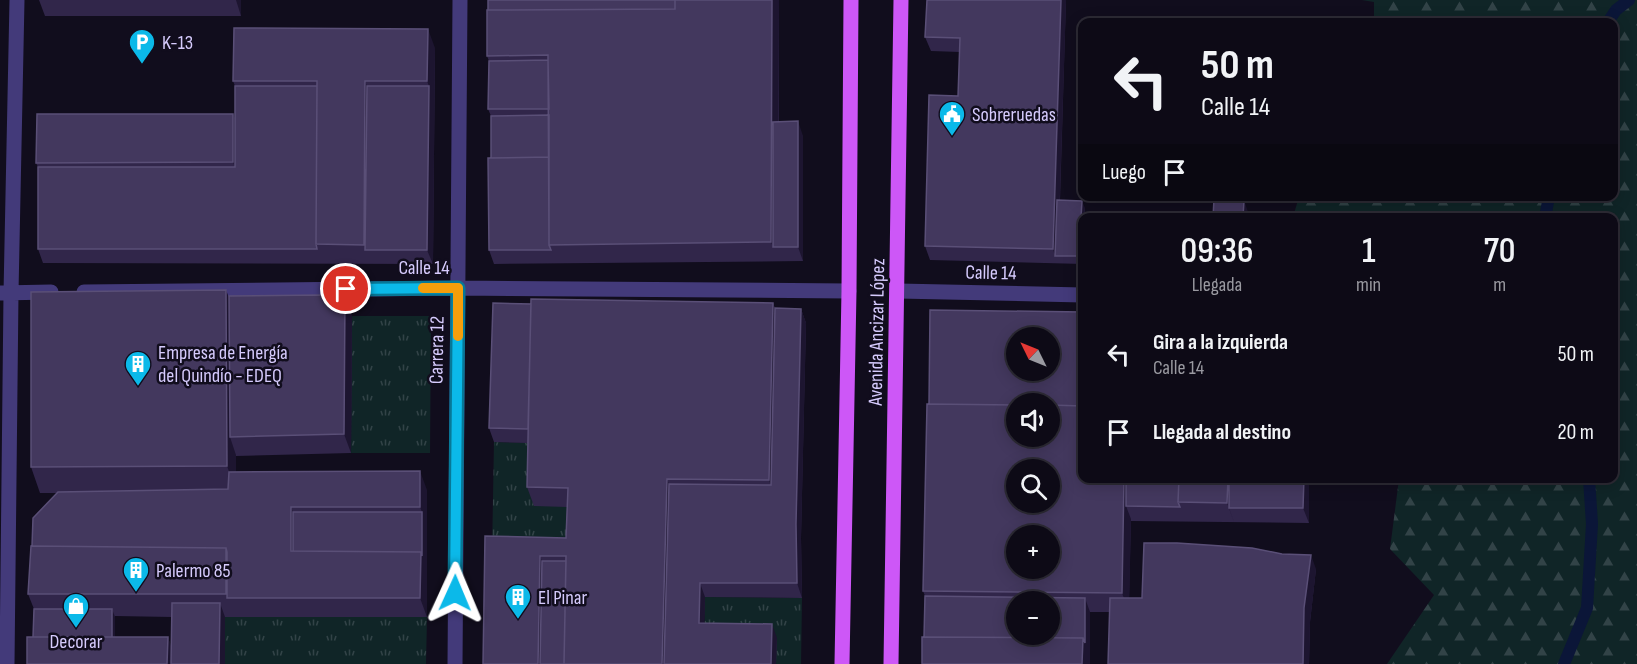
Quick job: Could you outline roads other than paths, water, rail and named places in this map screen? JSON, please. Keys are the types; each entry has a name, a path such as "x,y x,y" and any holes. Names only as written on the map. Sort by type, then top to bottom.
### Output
{"main road":[{"name":"Avenida Ancizar López","path":"842,664 849,291 851,0"},
{"name":"Avenida Ancizar López","path":"891,664 902,0"}],"street":[{"path":"7,664 5,293 17,0"},
{"name":"Carrera 12","path":"455,664 460,0"},
{"name":"Calle 14","path":"5,293 458,288 849,291"},
{"name":"Calle 14","path":"898,291 1078,295"}],"waterway":[{"path":"1611,18 1616,10 1629,0"},
{"path":"1546,213 1548,201"},
{"path":"1564,664 1587,608 1592,524 1589,483"}],"place":[{"name":"K-13","path":"142,65"},
{"name":"Sobreruedas","path":"952,137"},
{"name":"Empresa de Energía del Quindío - EDEQ","path":"138,387"},
{"name":"Palermo 85","path":"136,593"},
{"name":"El Pinar","path":"518,620"},
{"name":"Decorar","path":"76,629"}]}
